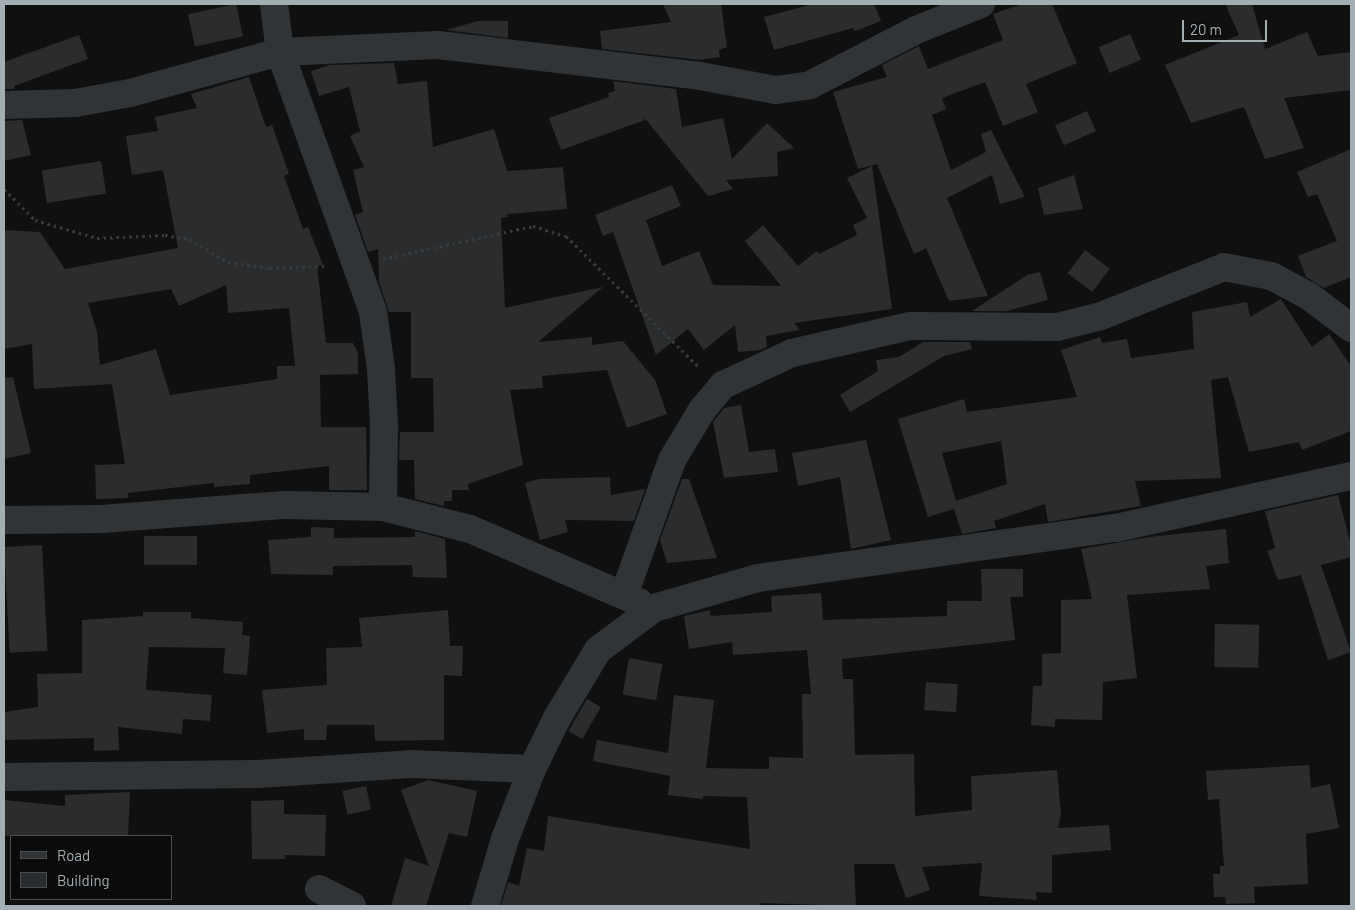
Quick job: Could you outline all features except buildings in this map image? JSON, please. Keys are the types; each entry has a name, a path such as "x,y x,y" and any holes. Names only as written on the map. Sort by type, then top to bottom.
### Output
{"street":[{"path":"274,4 280,52 336,215 373,312 381,369 383,507"},
{"path":"4,105 75,103 130,93 280,52 438,45 700,76 776,90 810,85 916,30 981,4"},
{"path":"624,595 672,460 702,410 723,385 792,353 910,326 1057,328 1101,316 1224,267 1271,276 1309,296 1351,328"},
{"path":"486,906 505,839 532,769 557,718 598,650 654,608 758,578 1116,528 1351,476"},
{"path":"4,520 102,519 285,506 383,507 470,529 654,608"},
{"path":"4,778 258,774 411,764 532,769"},
{"path":"319,889 352,906"}],"path":[{"path":"4,188 35,220 97,238 165,236 189,239 228,262 270,268 356,265 533,226 566,236 702,370 723,385"}]}
